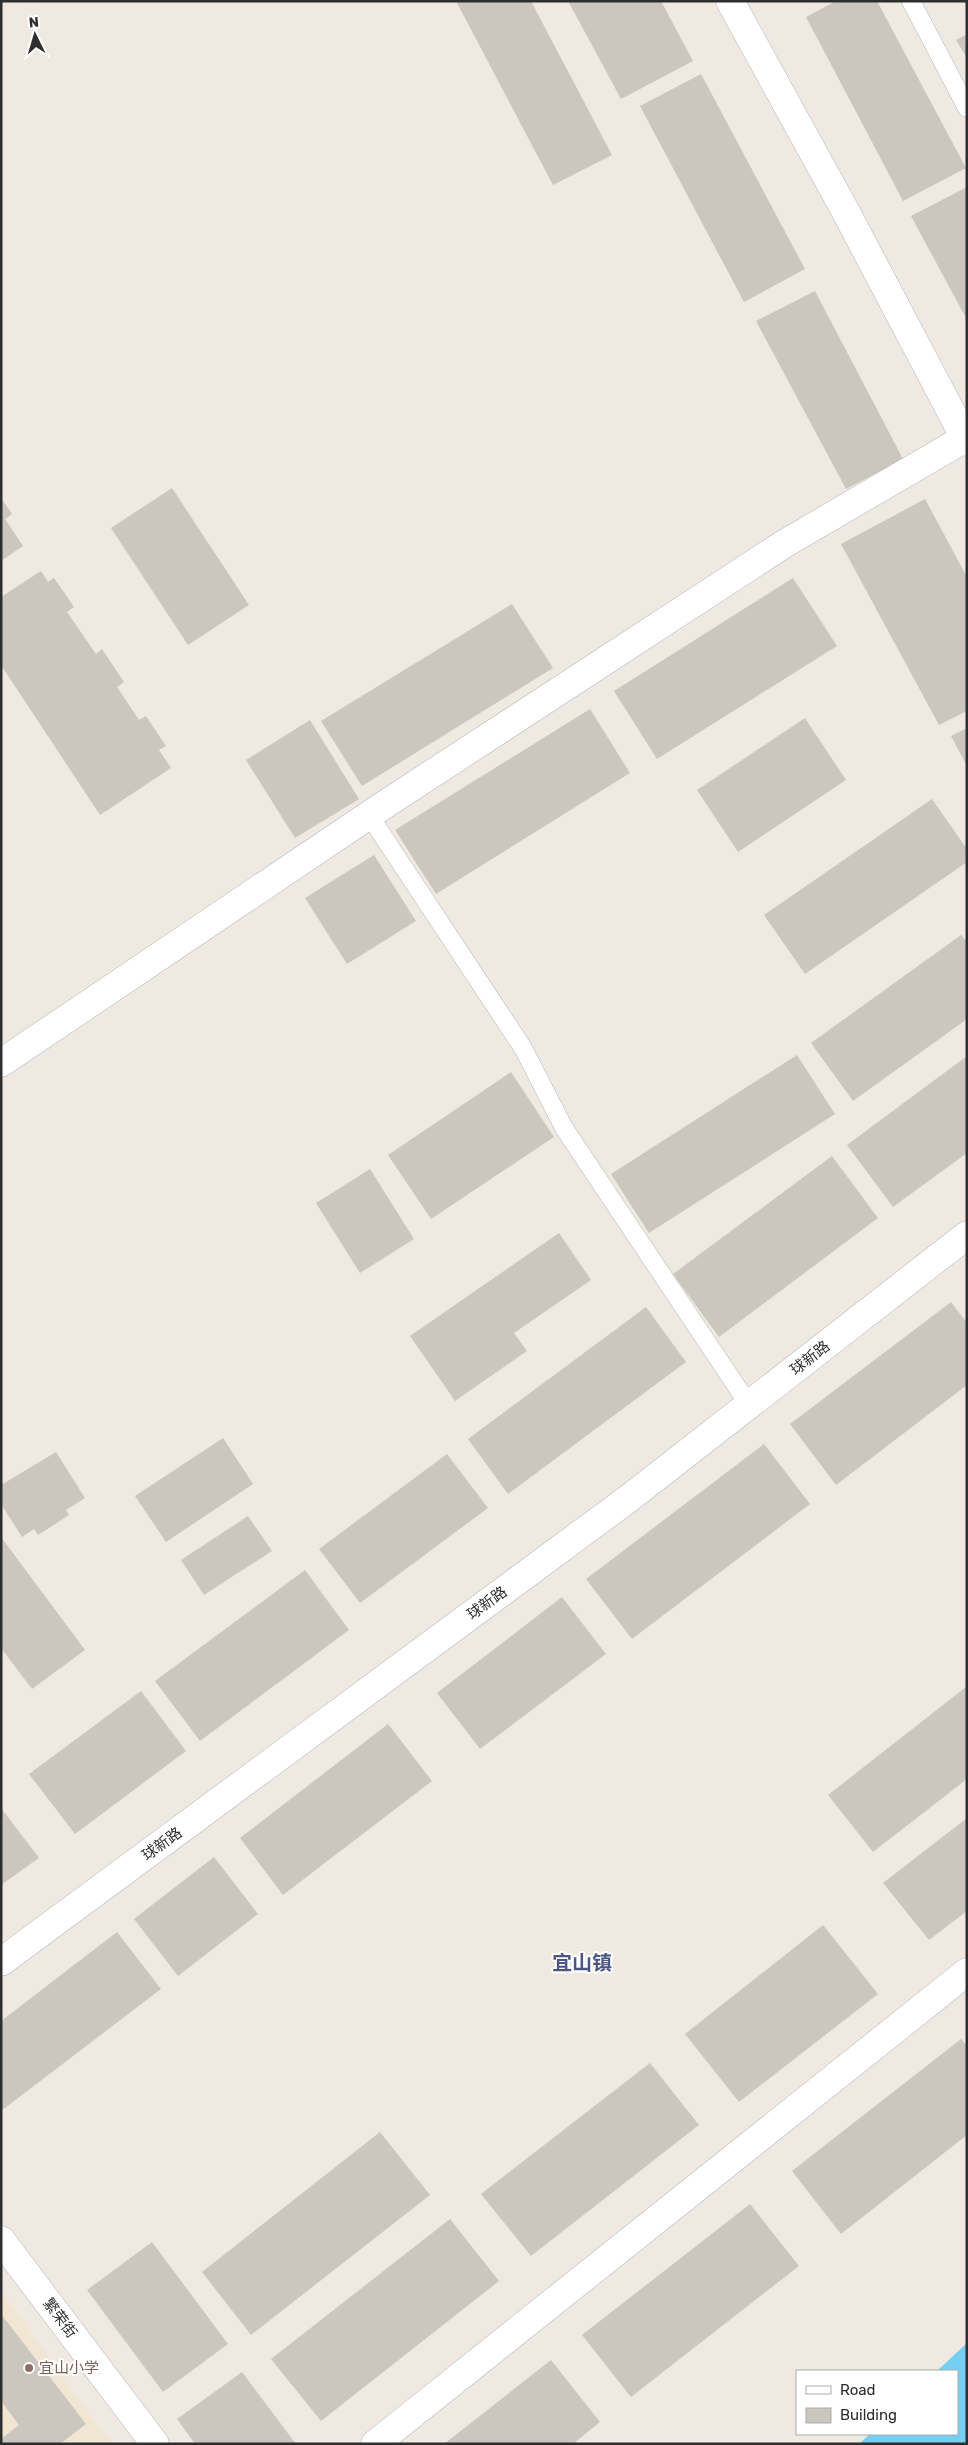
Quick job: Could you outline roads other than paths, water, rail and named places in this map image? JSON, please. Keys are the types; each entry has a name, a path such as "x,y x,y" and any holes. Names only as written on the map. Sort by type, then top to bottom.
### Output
{"street":[{"path":"1,1063 369,815 784,544 966,439 847,214 730,1"},
{"name":"球新路","path":"1,1962 628,1500 967,1236"},
{"path":"375,2444 967,1972"},
{"name":"繁荣街","path":"1,2240 155,2444"}],"lane":[{"path":"911,1 967,108"},
{"path":"369,815 523,1048 564,1128 749,1405"}],"water":[{"path":"967,2343 967,2444 859,2444 869,2435 958,2435 958,2370 938,2370"}],"place":[{"name":"宜山小学","path":"29,2368"}],"district":[{"name":"宜山镇","path":"582,1963"}]}
